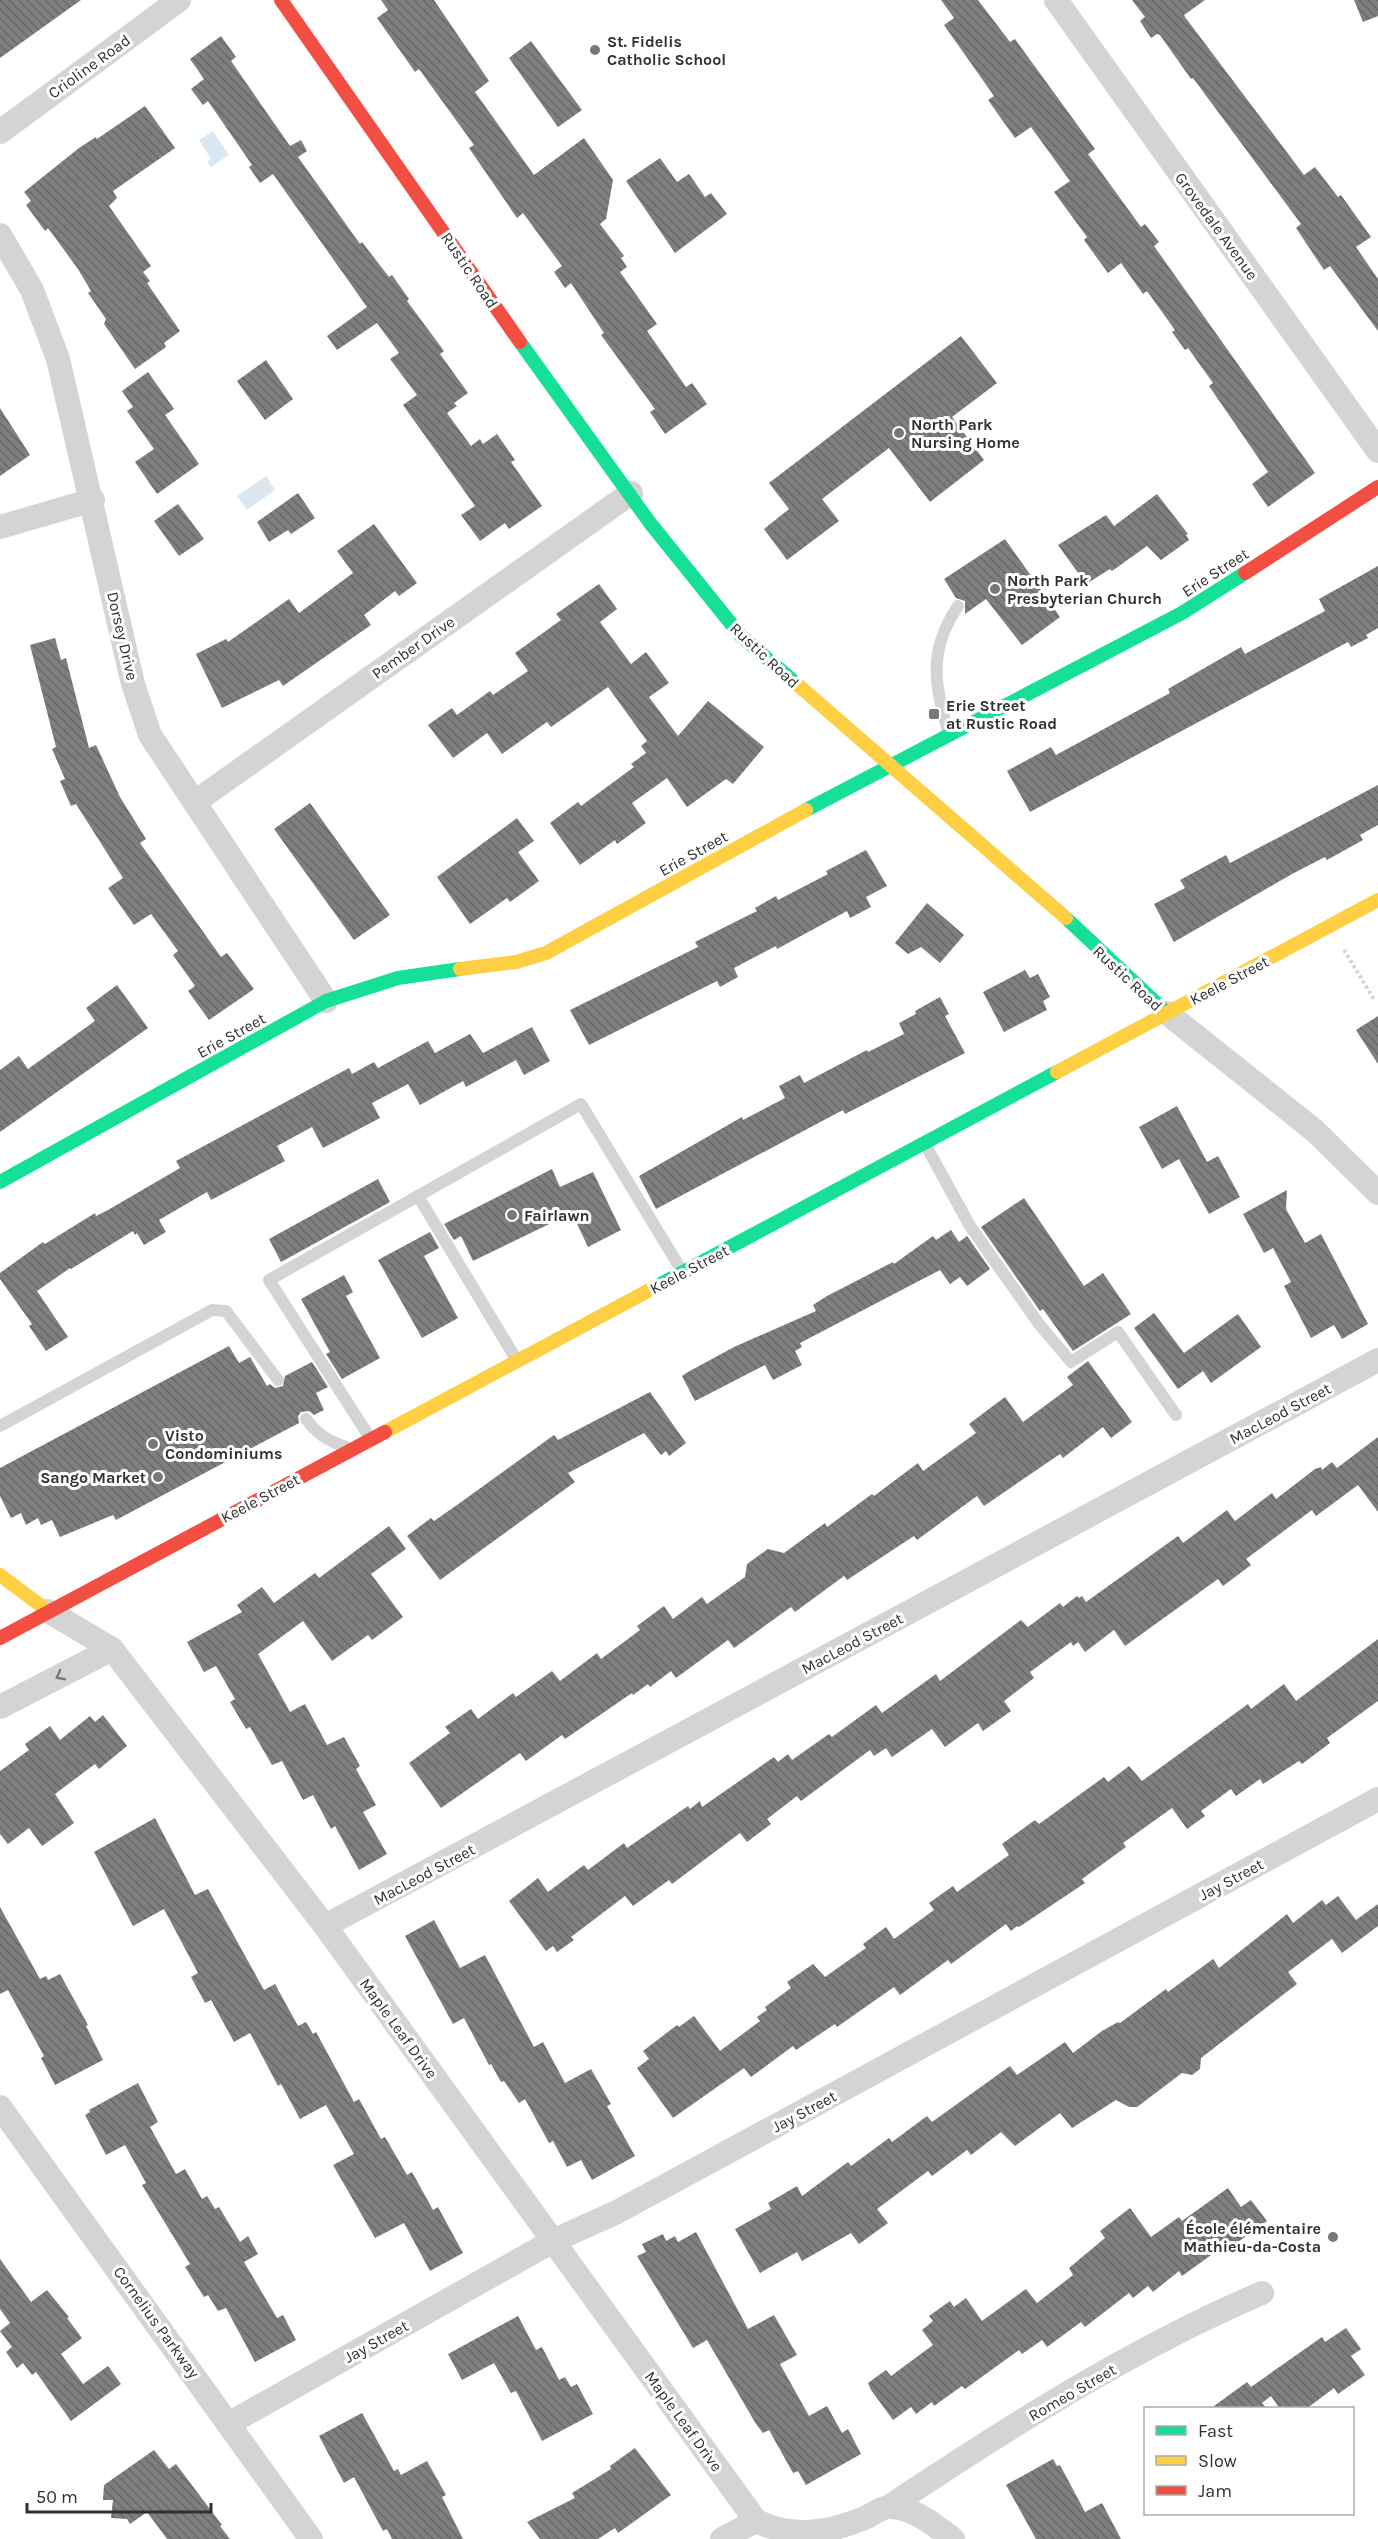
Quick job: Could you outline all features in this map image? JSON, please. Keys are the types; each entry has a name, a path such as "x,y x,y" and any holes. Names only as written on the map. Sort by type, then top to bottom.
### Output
{"street":[{"name":"Crioline Road","path":"0,132 179,0"},
{"name":"Rustic Road","path":"281,0 503,318 631,493 650,523 741,636 1055,908 1167,1013 1315,1131 1378,1193"},
{"name":"Grovedale Avenue","path":"1056,0 1378,451"},
{"name":"Dorsey Drive","path":"0,235 32,290 58,359 93,500 133,684 150,735 326,1001"},
{"name":"Erie Street","path":"0,1182 326,1001 356,989 412,975 518,963 546,953 891,765 926,749 1182,613 1378,487"},
{"name":"Pember Drive","path":"195,802 631,493"},
{"path":"0,527 93,500"},
{"name":"Keele Street","path":"0,1638 1378,900"},
{"name":"MacLeod Street","path":"325,1926 1378,1360"},
{"name":"Maple Leaf Drive","path":"0,1575 48,1611 112,1649 325,1926 756,2521"},
{"path":"0,1707 112,1649"},
{"name":"Jay Street","path":"230,2423 553,2241 617,2212 1378,1799"},
{"name":"Cornelius Parkway","path":"0,2107 230,2423 311,2539"},
{"name":"Romeo Street","path":"890,2506 979,2446 1191,2324 1262,2293"},
{"path":"722,2539 756,2521 772,2531 803,2535 832,2529 890,2506 916,2514 953,2539"}],"lane":[{"path":"949,735 936,690 936,656 944,627 958,606"},
{"path":"371,1439 269,1280 581,1104 683,1272"},
{"path":"925,1143 969,1226 1039,1324 1071,1362 1118,1332 1176,1415"},
{"path":"418,1196 517,1361"},
{"path":"0,1426 212,1310 226,1311 278,1380"},
{"path":"306,1419 316,1432 331,1442 352,1449"}],"path":[{"path":"1329,926 1375,1000"}],"shaded area":[{"path":"213,131 229,155 211,167 207,162 211,159 199,140"},
{"path":"266,476 275,490 247,510 237,496"}],"building":[{"path":"0,0 81,0 0,58"},
{"path":"381,0 434,0 489,81 475,92 534,175 584,138 613,180 606,219 600,224 624,256 621,258 627,267 620,272 657,324 647,331 686,387 692,383 707,404 665,434 650,412 655,409 601,335 604,333 571,283 565,288 554,272 562,266 523,213 517,218 469,148 474,145 419,69 415,72 377,18 388,10"},
{"path":"941,0 978,0 1010,42 1015,39 1095,149 1088,154 1141,227 1145,224 1159,242 1154,246 1315,473 1268,507 1252,484 1268,472 1209,386 1213,383 1188,348 1185,350 1172,332 1175,330 1147,291 1143,294 1121,263 1108,273 1084,240 1087,237 1054,192 1070,181 1031,127 1015,138 988,100 994,96 944,25 954,18"},
{"path":"1132,0 1205,0 1184,15 1185,17 1304,175 1315,167 1338,197 1341,195 1371,237 1356,247 1378,279 1378,331 1330,266 1324,270 1296,228 1301,224 1160,35 1157,34 1151,38 1140,21 1145,17"},
{"path":"1354,0 1378,0 1378,16 1363,22"},
{"path":"221,36 236,57 231,61 290,146 301,140 307,151 298,157 360,244 362,242 389,277 392,275 409,299 407,301 444,351 440,354 468,393 454,403 457,406 447,413 471,446 480,439 483,444 497,434 515,460 511,462 542,506 509,529 505,523 480,541 461,515 475,506 403,405 417,395 390,359 399,353 377,323 337,350 327,336 367,307 273,174 260,183 249,167 252,165 208,101 203,105 191,89 204,79 190,59"},
{"path":"531,41 582,110 558,127 509,58"},
{"path":"145,106 175,148 113,191 117,198 109,206 151,266 143,272 150,281 147,283 180,331 164,343 166,347 135,369 104,324 106,319 88,293 91,291 78,269 48,228 45,231 26,205 31,201 24,192 79,148 96,137 97,139"},
{"path":"660,158 677,182 689,174 705,197 711,193 727,214 675,253 626,181"},
{"name":"North Park Nursing Home","path":"961,336 997,383 952,417 984,460 930,502 889,448 822,499 839,521 787,560 764,529 789,509 769,483"},
{"path":"266,360 293,399 265,420 237,381"},
{"path":"148,372 174,409 165,415 199,464 157,494 135,462 154,449 127,411 133,407 122,391"},
{"path":"0,408 30,455 0,476"},
{"path":"298,493 315,518 291,534 288,530 269,542 257,522"},
{"path":"1157,494 1188,534 1186,535 1189,540 1161,560 1147,546 1112,571 1110,569 1086,584 1058,545 1106,515 1114,526"},
{"path":"178,504 204,539 179,556 154,521"},
{"path":"374,524 417,583 399,596 395,591 364,615 371,625 283,686 279,680 222,708 196,654 226,639 228,642 289,599 299,613 353,573 337,551"},
{"name":"North Park Presbyterian Church","path":"1005,539 1060,617 1022,645 986,599 965,614 965,601 956,598 944,579"},
{"path":"1378,566 1378,628 1366,635 1368,638 1351,647 1348,642 1030,812 1007,771 1051,747 1056,755 1170,693 1168,689 1241,647 1245,654 1325,611 1319,599"},
{"path":"599,584 617,609 600,622 631,664 646,652 669,683 649,697 678,736 708,701 764,747 733,784 726,779 687,807 667,778 632,803 646,823 617,844 615,840 580,865 550,823 578,802 581,806 634,767 631,764 646,753 641,746 647,741 608,687 551,727 547,722 502,754 487,733 453,758 428,725 452,708 457,715 490,691 493,695 528,671 515,653 561,620 556,614"},
{"path":"55,638 61,660 66,658 89,748 96,745 120,797 146,839 140,843 221,957 227,953 254,989 209,1020 188,991 195,986 173,955 178,951 151,914 134,925 108,888 123,878 76,804 71,806 60,781 65,779 52,749 56,747 30,645"},
{"path":"1378,785 1378,825 1360,835 1363,840 1327,860 1325,857 1292,874 1174,942 1154,904 1185,888 1180,880 1226,855 1230,863"},
{"path":"310,803 390,915 354,940 274,829"},
{"path":"517,818 534,841 518,852 539,881 510,902 507,898 470,924 437,877"},
{"path":"866,850 887,886 866,897 871,907 850,918 847,911 777,949 776,946 734,968 738,977 720,987 717,981 589,1045 570,1010 698,947 695,942 757,911 755,908 776,896 778,900 828,874 826,871"},
{"path":"927,903 964,935 940,963 921,947 908,954 895,943"},
{"path":"1025,970 1030,978 1038,974 1050,997 1043,1001 1047,1010 1004,1032 983,992"},
{"path":"117,985 148,1028 0,1132 0,1070 19,1056 28,1069 95,1021 86,1008"},
{"path":"940,997 949,1014 945,1016 965,1053 845,1114 843,1110 656,1209 639,1176 742,1117 743,1120 785,1098 779,1086 800,1075 804,1083 867,1050 868,1052 904,1034 899,1023"},
{"path":"1378,1016 1378,1064 1356,1030"},
{"path":"532,1027 550,1061 524,1075 516,1060 466,1087 463,1081 420,1105 408,1084 372,1103 380,1118 323,1148 312,1127 277,1146 285,1161 211,1200 207,1192 159,1220 166,1232 144,1245 137,1233 135,1235 133,1231 70,1268 37,1291 68,1337 46,1351 29,1326 32,1324 0,1279 0,1273 43,1242 45,1244 95,1213 96,1216 108,1210 180,1168 176,1161 349,1068 352,1074 374,1062 378,1068 428,1041 435,1053 470,1034 483,1053"},
{"path":"1177,1106 1207,1162 1218,1156 1240,1197 1209,1214 1179,1159 1162,1169 1139,1127"},
{"name":"Fairlawn","path":"552,1169 560,1187 593,1172 621,1230 588,1247 572,1213 473,1261 461,1236 454,1240 444,1224"},
{"path":"378,1179 390,1202 281,1262 269,1239"},
{"path":"1287,1190 1286,1209 1305,1243 1321,1234 1368,1324 1342,1339 1334,1325 1311,1338 1284,1286 1291,1282 1273,1248 1264,1253 1243,1214"},
{"path":"1024,1198 1084,1286 1103,1273 1131,1314 1073,1351 1043,1309 1040,1311 981,1227"},
{"path":"951,1230 959,1242 967,1236 990,1269 967,1286 960,1277 950,1284 940,1270 800,1343 802,1347 795,1351 802,1365 773,1380 765,1365 695,1401 682,1376 734,1347 816,1311 813,1305 827,1296 893,1262 894,1264 933,1236 936,1240"},
{"path":"430,1232 439,1248 424,1256 458,1318 422,1338 378,1260"},
{"path":"344,1275 353,1292 346,1296 380,1358 342,1379 326,1354 330,1352 301,1299"},
{"path":"1154,1313 1184,1353 1238,1314 1261,1347 1211,1383 1203,1371 1178,1389 1134,1328"},
{"name":"Visto Condominiums","path":"229,1346 239,1363 250,1357 267,1386 270,1384 275,1388 283,1386 285,1376 312,1362 328,1387 316,1393 324,1410 314,1415 309,1411 301,1412 298,1416 299,1423 116,1520 113,1515 60,1537 52,1520 41,1525 38,1518 26,1525 21,1513 11,1518 0,1496 0,1468"},
{"path":"1088,1361 1132,1422 1111,1438 1103,1427 1063,1458 1060,1454 984,1506 977,1496 917,1540 914,1536 847,1580 844,1576 795,1612 791,1607 734,1648 728,1640 676,1678 671,1671 650,1687 648,1684 633,1695 632,1693 565,1739 562,1735 526,1761 520,1753 441,1808 409,1763 450,1733 445,1727 471,1709 478,1719 513,1693 516,1697 552,1671 560,1681 597,1653 601,1659 640,1630 637,1626 664,1606 673,1619 702,1597 707,1604 745,1577 747,1564 768,1549 784,1553 825,1523 827,1527 872,1494 874,1496 918,1463 923,1471 976,1433 969,1424 1005,1397 1023,1422 1073,1385 1067,1377"},
{"path":"650,1392 686,1443 669,1456 666,1451 661,1455 644,1433 568,1473 575,1482 440,1580 407,1536 431,1518 434,1521 554,1435 558,1440"},
{"path":"1378,1437 1378,1512 1358,1485 1316,1516 1312,1510 1246,1559 1251,1565 1223,1586 1218,1579 1125,1646 1114,1630 1085,1652 1078,1642 1073,1646 1071,1642 1030,1672 1034,1678 1004,1701 1011,1711 983,1731 978,1723 945,1747 932,1729 892,1757 886,1748 874,1756 870,1750 801,1801 797,1796 767,1819 771,1824 747,1842 740,1833 672,1884 669,1880 633,1906 625,1896 571,1937 574,1940 557,1952 553,1946 546,1951 509,1901 538,1878 548,1892 584,1865 588,1870 624,1843 627,1848 688,1806 690,1809 700,1801 702,1807 774,1757 778,1762 788,1754 792,1760 829,1734 832,1737 876,1705 882,1713 936,1674 940,1681 1021,1620 1028,1627 1060,1603 1063,1607 1077,1596 1079,1598 1082,1596 1086,1602 1178,1536 1183,1543 1227,1510 1235,1521 1272,1493 1276,1499 1315,1469 1321,1467 1322,1470 1332,1462 1337,1468"},
{"path":"389,1526 406,1549 371,1574 403,1617 372,1640 368,1635 332,1661 303,1621 258,1654 290,1712 305,1704 327,1745 344,1737 360,1766 356,1769 376,1805 363,1812 387,1854 359,1870 335,1826 331,1829 313,1795 303,1800 282,1761 272,1765 250,1727 246,1729 230,1702 235,1699 216,1666 204,1672 187,1642 242,1612 237,1605 262,1587 274,1603 315,1573 319,1578"},
{"path":"1378,1639 1378,1701 1327,1738 1330,1743 1302,1764 1299,1761 1263,1784 1260,1779 1236,1796 1231,1789 1201,1811 1205,1816 1187,1829 1172,1808 1123,1843 1126,1847 1082,1879 1085,1883 1019,1927 1011,1931 1006,1924 951,1964 948,1960 900,1995 894,1987 837,2027 835,2024 796,2050 793,2046 751,2077 744,2068 673,2118 637,2068 649,2059 643,2051 677,2025 679,2027 694,2016 720,2051 760,2021 757,2017 767,2010 765,2007 791,1988 787,1982 813,1964 825,1977 866,1948 863,1944 886,1927 894,1939 934,1910 929,1903 953,1886 957,1892 1009,1855 1002,1844 1035,1820 1039,1824 1104,1777 1108,1782 1129,1766 1142,1781 1248,1704 1251,1709 1284,1684 1296,1701"},
{"path":"103,1715 127,1746 99,1769 95,1764 55,1794 74,1823 42,1846 29,1828 8,1844 0,1834 0,1771 29,1750 25,1744 50,1726 60,1740 90,1716 95,1722"},
{"path":"155,1818 195,1895 208,1889 264,1990 275,1984 298,2026 306,2022 313,2034 316,2032 354,2102 359,2099 381,2139 385,2137 407,2175 412,2172 433,2210 438,2207 463,2253 430,2271 404,2223 375,2238 333,2165 354,2154 326,2105 300,2119 281,2084 278,2086 250,2033 234,2042 211,2000 205,2003 191,1977 198,1973 164,1909 133,1926 94,1852"},
{"path":"1338,1896 1356,1920 1378,1904 1378,1926 1342,1953 1332,1939 1288,1972 1297,1984 1201,2058 1200,2069 1192,2075 1182,2073 1137,2107 1129,2107 1116,2100 1072,2128 1060,2113 1015,2146 1001,2132 971,2155 967,2150 932,2176 928,2171 877,2209 888,2223 859,2244 851,2233 802,2261 797,2252 760,2273 735,2229 771,2209 768,2203 797,2186 802,2196 848,2162 851,2166 889,2138 892,2142 927,2116 932,2122 1010,2066 1017,2075 1065,2042 1073,2053 1102,2031 1120,2023 1166,1989 1168,1992 1213,1959 1219,1968 1287,1914 1293,1923 1322,1900 1326,1905"},
{"path":"0,1907 40,1979 46,1976 48,1980 60,1974 88,2025 86,2026 103,2060 55,2085 41,2058 44,2056 8,1990 0,1994"},
{"path":"434,1920 460,1968 485,1955 534,2047 543,2042 565,2083 591,2069 611,2104 607,2106 635,2156 592,2180 581,2160 567,2167 553,2141 549,2143 525,2099 519,2103 504,2081 501,2082 491,2064 489,2065 464,2018 453,2024 405,1936"},
{"path":"138,2083 158,2122 150,2127 176,2174 185,2169 202,2199 207,2196 215,2209 219,2207 240,2242 248,2236 258,2254 244,2262 277,2318 283,2315 296,2340 255,2362 226,2308 218,2311 208,2295 204,2297 185,2267 190,2264 142,2185 146,2183 125,2145 106,2155 85,2115 90,2112 89,2110"},
{"path":"1228,2188 1241,2207 1251,2200 1267,2221 1231,2247 1228,2243 1182,2276 1179,2271 1153,2292 1148,2286 1133,2298 1129,2293 1085,2327 1081,2322 1047,2347 1042,2340 1022,2354 1019,2350 965,2389 962,2386 934,2406 932,2402 916,2414 911,2407 893,2420 871,2390 868,2383 886,2370 891,2376 933,2345 922,2330 933,2321 929,2316 950,2301 954,2307 966,2298 982,2321 1026,2289 1037,2303 1073,2275 1069,2268 1105,2238 1100,2231 1130,2208 1151,2237 1179,2217 1182,2221"},
{"path":"696,2232 748,2329 774,2315 797,2355 780,2364 809,2416 827,2406 842,2433 848,2429 861,2454 806,2485 798,2471 793,2473 769,2430 763,2433 756,2424 707,2340 693,2348 637,2256 646,2252 642,2244 663,2234 666,2241 675,2236 678,2242"},
{"path":"0,2259 31,2302 47,2290 69,2317 67,2318 82,2338 61,2354 83,2384 108,2366 121,2384 71,2421 36,2372 32,2375 23,2363 17,2368 6,2352 12,2347 0,2331 10,2323 0,2309"},
{"path":"518,2316 536,2350 542,2347 559,2380 565,2377 571,2387 577,2384 593,2414 542,2441 516,2391 511,2393 494,2363 462,2380 448,2354"},
{"path":"1346,2328 1361,2349 1351,2356 1365,2375 1338,2394 1334,2388 1309,2407 1279,2407 1271,2396 1262,2403 1265,2407 1213,2407 1247,2382 1251,2387 1322,2337 1325,2342"},
{"path":"362,2413 394,2471 398,2469 401,2475 427,2461 446,2495 442,2497 463,2539 392,2539 387,2529 383,2531 354,2477 344,2483 319,2436"},
{"path":"635,2448 671,2495 618,2533 615,2528 598,2539 540,2539 527,2522 575,2498 572,2493 611,2469 610,2466"},
{"path":"154,2450 169,2469 176,2464 230,2539 167,2539 147,2512 130,2524 127,2519 111,2518 113,2500 103,2500 104,2485"},
{"path":"1053,2459 1057,2466 1060,2465 1085,2512 1102,2503 1121,2539 1036,2539 1006,2485"}],"traffic: fast":[{"path":"520,342 650,523 741,636 798,685"},
{"path":"806,810 1182,613 1245,573"},
{"path":"1066,918 1167,1013"},
{"path":"0,1182 326,1001 398,978 460,969"},
{"path":"657,1286 1057,1072"}],"traffic: slow":[{"path":"798,685 1066,918"},
{"path":"460,969 516,962 546,953 806,810"},
{"path":"1057,1072 1378,900"},
{"path":"385,1432 657,1286"},
{"path":"0,1575 48,1611"}],"traffic: jam":[{"path":"281,0 520,342"},
{"path":"1245,573 1378,487"},
{"path":"0,1638 385,1432"}],"place":[{"name":"St. Fidelis Catholic School","path":"595,50"},
{"name":"North Park Nursing Home","path":"899,433"},
{"name":"North Park Presbyterian Church","path":"995,589"},
{"name":"Erie Street at Rustic Road","path":"934,714"},
{"name":"Fairlawn","path":"512,1215"},
{"name":"Visto Condominiums","path":"153,1444"},
{"name":"Sango Market","path":"158,1477"},
{"name":"École élémentaire Mathieu-da-Costa","path":"1333,2237"}]}
